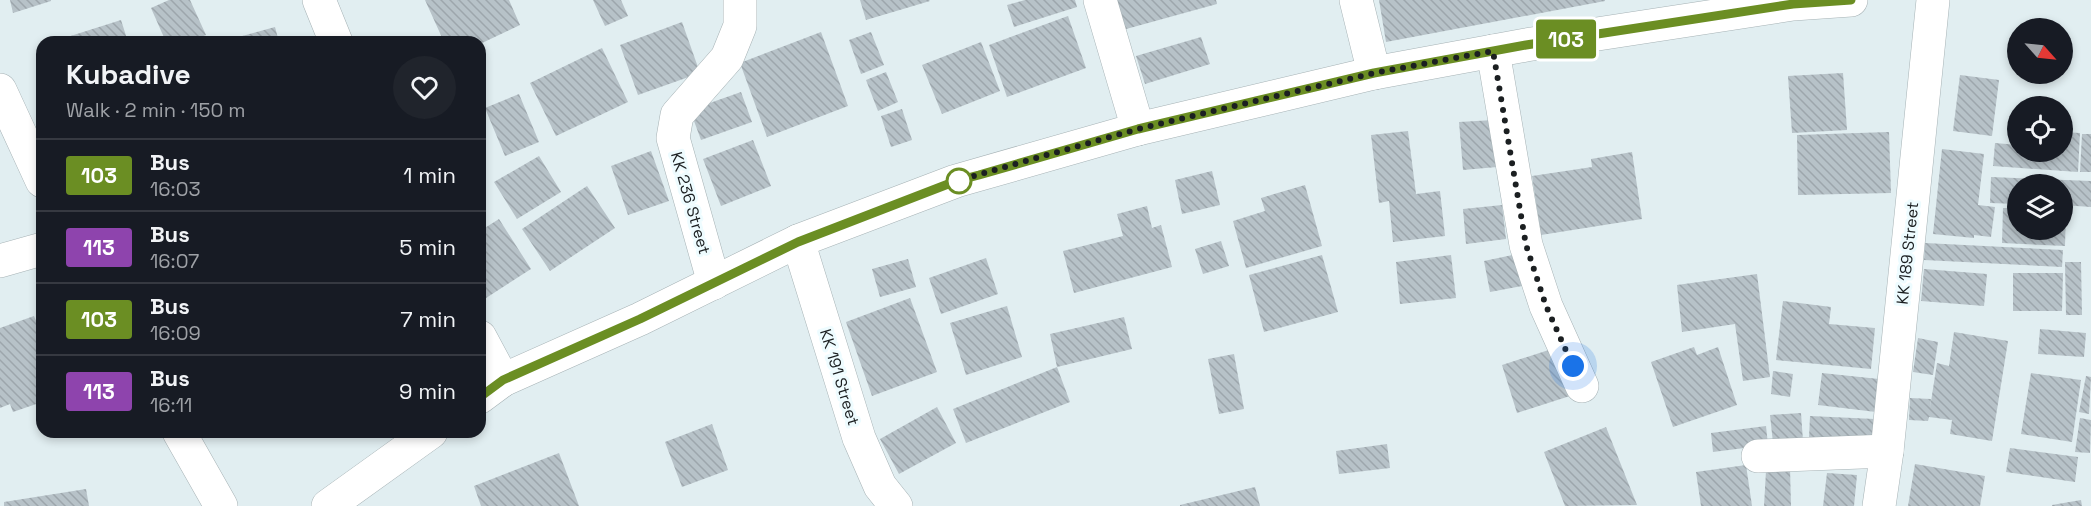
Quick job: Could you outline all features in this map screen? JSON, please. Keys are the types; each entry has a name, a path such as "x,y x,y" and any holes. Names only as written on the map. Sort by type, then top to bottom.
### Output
{"street":[{"path":"319,0 334,36"},
{"name":"KK 236 Street","path":"714,283 673,138 677,115 727,58 740,26 740,0"},
{"path":"1100,0 1138,129"},
{"path":"1356,0 1374,73"},
{"path":"486,365 491,389 798,242 956,181 1138,129 1374,73 1493,51 1685,10 1851,0"},
{"name":"KK 189 Street","path":"1879,506 1887,452 1934,0"},
{"path":"1493,51 1526,245 1546,306 1582,386"},
{"path":"0,90 36,168"},
{"name":"KK 191 Street","path":"798,242 859,438 880,486 896,506"},
{"path":"0,261 36,251"},
{"path":"182,438 221,506"},
{"path":"332,505 423,438"},
{"path":"1758,456 1887,452"}],"building":[{"path":"10,0 51,0 51,1 13,13"},
{"path":"169,0 190,0 206,35 163,36 151,8"},
{"path":"425,0 509,0 520,25 486,41 486,36 441,36"},
{"path":"593,0 621,0 628,16 605,26"},
{"path":"860,0 929,0 930,1 866,20"},
{"path":"1025,0 1075,0 1077,7 1014,27 1007,5"},
{"path":"1110,0 1216,0 1217,4 1119,31"},
{"path":"1379,0 1605,0 1605,1 1386,42"},
{"path":"1068,16 1086,68 1007,97 989,45"},
{"path":"121,20 126,36 71,36"},
{"path":"682,22 700,73 638,95 620,45"},
{"path":"275,27 277,36 242,36"},
{"path":"821,32 848,106 767,137 740,63"},
{"path":"871,32 884,65 861,74 849,40"},
{"path":"1201,37 1210,64 1145,84 1136,56"},
{"path":"981,42 1000,91 942,114 922,65"},
{"path":"602,48 628,102 556,136 530,83"},
{"path":"886,72 898,102 878,111 866,80"},
{"path":"1843,73 1847,130 1792,133 1788,76"},
{"path":"1960,75 1999,80 1992,136 1953,131"},
{"path":"741,92 752,122 701,140 690,110"},
{"path":"519,94 539,142 505,156 486,108"},
{"path":"902,109 912,140 891,147 881,116"},
{"path":"1494,120 1497,167 1463,170 1459,122"},
{"path":"1408,131 1416,194 1440,191 1445,236 1393,242 1389,201 1379,203 1371,135"},
{"path":"1889,132 1891,193 1798,195 1797,135"},
{"path":"2073,133 2080,133 2078,172 1993,166 1995,143 2007,144 2007,162 2073,162"},
{"path":"2082,134 2091,134 2091,172 2080,172"},
{"path":"753,140 771,186 721,206 703,159"},
{"path":"1942,149 1984,154 1978,205 1995,207 1991,237 1974,235 1974,238 1933,234"},
{"path":"651,151 669,201 628,215 611,166"},
{"path":"1632,152 1642,219 1541,235 1532,176 1592,167 1591,159"},
{"path":"539,156 561,192 517,219 494,182"},
{"path":"1212,171 1220,205 1182,214 1175,180"},
{"path":"1991,177 2007,178 2007,204 1990,203"},
{"path":"2073,180 2091,181 2091,207 2073,206"},
{"path":"1305,185 1322,246 1246,268 1233,221 1265,211 1261,198"},
{"path":"587,186 615,228 550,271 522,229"},
{"path":"1502,205 1506,239 1466,244 1463,209"},
{"path":"1147,206 1152,228 1161,225 1172,267 1074,293 1063,251 1123,236 1117,214"},
{"path":"2003,208 2007,208 2007,240 2065,240 2065,246 2002,243"},
{"path":"499,219 531,269 486,298 486,227"},
{"path":"1221,241 1229,266 1203,274 1195,249"},
{"path":"1925,243 2063,250 2062,267 1924,260"},
{"path":"1522,253 1528,285 1490,292 1484,261"},
{"path":"1322,255 1338,312 1264,332 1249,275"},
{"path":"1451,255 1456,298 1400,304 1396,262"},
{"path":"986,258 998,294 941,314 929,278"},
{"path":"908,259 916,287 880,297 872,269"},
{"path":"2065,262 2081,262 2082,315 2066,315"},
{"path":"1924,269 1987,274 1984,306 1921,301"},
{"path":"2013,273 2063,273 2062,311 2013,311"},
{"path":"1757,274 1770,377 1743,381 1735,324 1682,332 1677,285"},
{"path":"910,298 937,372 872,396 846,322"},
{"path":"1783,301 1831,307 1829,324 1875,328 1871,369 1776,360"},
{"path":"1007,306 1022,357 966,375 950,323"},
{"path":"34,316 36,321 36,404 13,412 10,404 0,408 0,328"},
{"path":"1124,317 1132,349 1057,367 1050,334"},
{"path":"2040,329 2086,333 2084,357 2038,354"},
{"path":"1954,332 2008,341 1992,441 1950,434 1952,420 1929,417 1928,421 1909,420 1910,398 1931,399 1930,408 1937,363 1949,366"},
{"path":"1918,338 1938,342 1933,375 1913,372"},
{"path":"1558,347 1573,395 1517,413 1502,365"},
{"path":"1694,347 1697,355 1718,347 1737,405 1673,427 1651,362"},
{"path":"1234,354 1244,409 1219,414 1208,359"},
{"path":"1057,367 1070,402 966,443 953,409"},
{"path":"1773,371 1793,374 1790,397 1771,394"},
{"path":"1822,373 1879,379 1876,412 1818,405"},
{"path":"2031,373 2081,380 2072,442 2021,434"},
{"path":"2086,376 2091,377 2089,414 2079,412"},
{"path":"937,407 956,443 899,474 880,439"},
{"path":"1801,413 1803,441 1773,443 1770,415"},
{"path":"1810,416 1875,419 1874,441 1809,438"},
{"path":"2080,418 2091,420 2090,453 2075,452"},
{"path":"712,424 728,470 682,487 665,442"},
{"path":"1766,426 1768,445 1713,452 1711,433"},
{"path":"1606,427 1637,505 1565,506 1544,452"},
{"path":"1387,444 1390,468 1339,474 1336,451"},
{"path":"2010,448 2078,457 2075,482 2006,472"},
{"path":"559,453 579,506 481,506 474,486"},
{"path":"1915,464 1985,476 1980,506 1908,506"},
{"path":"1746,465 1752,506 1701,506 1696,472"},
{"path":"1790,468 1791,506 1764,506 1766,471"},
{"path":"1827,473 1857,475 1854,506 1823,506"},
{"path":"1255,487 1260,506 1180,506 1180,505"},
{"path":"86,489 89,506 4,506 4,502"},
{"path":"2081,500 2082,506 2052,506 2052,505"}],"bus line":[{"name":"103","path":"486,393 503,380 640,319 798,242 956,181 1138,129 1374,73 1526,45 1793,4 1851,0"}],"route":[{"path":"959,181 956,181 1138,129 1374,73 1493,51 1526,245 1546,306 1573,366"}]}
